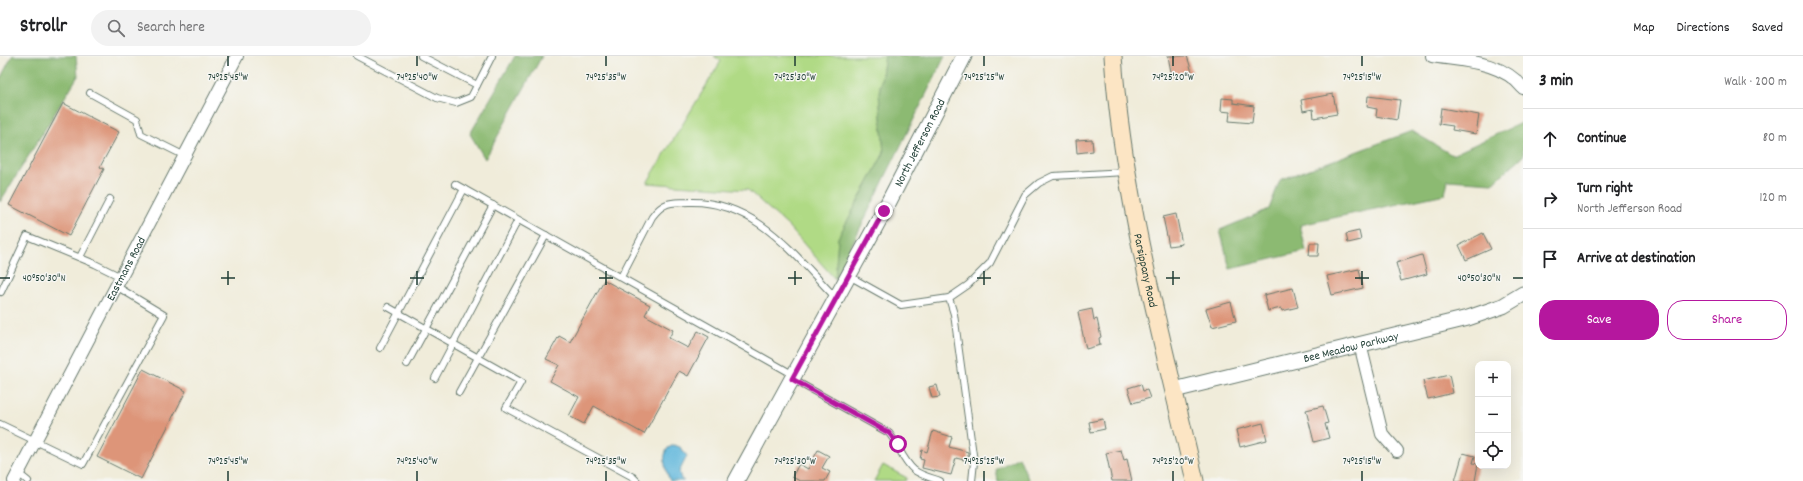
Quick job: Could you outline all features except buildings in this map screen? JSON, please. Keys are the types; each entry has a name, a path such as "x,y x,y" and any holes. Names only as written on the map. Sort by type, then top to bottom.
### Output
{"main road":[{"name":"Parsippany Road","path":"1113,56 1117,106 1139,238 1195,481"}],"street":[{"name":"Eastmans Road","path":"16,477 237,56"},
{"name":"North Jefferson Road","path":"736,481 848,276 964,56"},
{"path":"1432,56 1498,69 1523,88"},
{"name":"Bee Meadow Parkway","path":"1174,390 1468,318 1503,306 1523,294"},
{"path":"1360,344 1382,434 1397,451"}],"lane":[{"path":"357,56 437,98 456,102 471,97 492,56"},
{"path":"422,56 478,85"},
{"path":"90,93 137,119 141,134 184,156"},
{"path":"848,276 901,305 949,298 968,285 990,263 1025,196 1039,183 1053,176 1127,172"},
{"path":"455,184 621,277 889,433 898,444 906,461 914,470 940,481"},
{"path":"380,348 464,189"},
{"path":"80,258 110,199"},
{"path":"621,277 652,217 658,209 665,203 705,202 736,210 767,229 787,245 836,298"},
{"path":"407,364 493,205"},
{"path":"435,378 518,220"},
{"path":"459,392 546,235"},
{"path":"0,424 83,464 164,315 119,282 80,258 27,236 2,292"},
{"path":"949,298 954,314 972,437 974,462 972,481"},
{"path":"388,307 521,382 506,408 633,477 637,481"},
{"path":"16,477 28,481"}],"green space":[{"path":"12,56 76,56 78,76 0,202 0,79"},
{"path":"515,56 542,56 485,159 470,134"},
{"path":"714,56 885,56 879,93 884,153 838,238 835,279 788,226 748,190 647,183 721,61"},
{"path":"885,56 945,56 835,279 838,238 884,153 879,93"},
{"path":"1523,122 1523,156 1493,183 1448,180 1445,194 1300,225 1306,251 1230,269 1220,230 1269,209 1280,180 1412,131 1452,155"},
{"path":"1019,457 1029,481 998,481 996,469"},
{"path":"883,465 907,478 905,481 874,481"}],"water":[{"path":"674,445 680,447 687,456 679,472 681,479 684,481 670,481 666,469 666,452 668,448"}],"route":[{"path":"884,211 792,379 889,433 898,444"}]}
